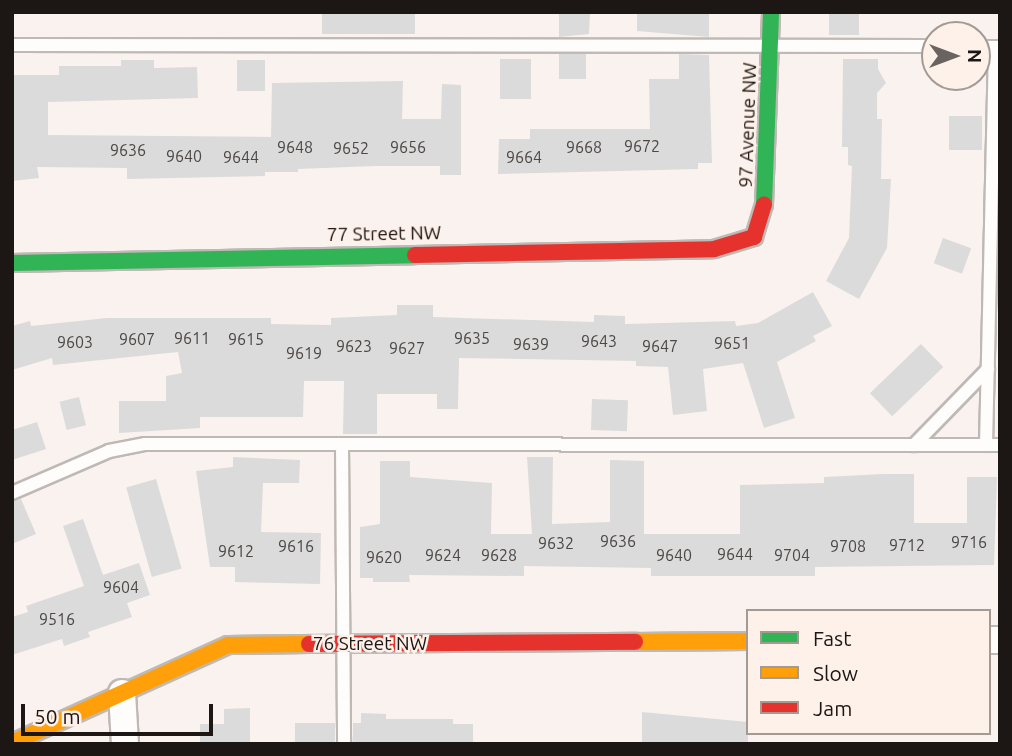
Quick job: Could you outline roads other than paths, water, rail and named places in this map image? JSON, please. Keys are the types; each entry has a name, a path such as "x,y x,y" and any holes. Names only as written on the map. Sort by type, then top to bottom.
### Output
{"street":[{"name":"97 Avenue NW","path":"754,236 768,194 771,12"},
{"name":"77 Street NW","path":"12,262 714,249 754,236"},
{"name":"76 Street NW","path":"12,743 228,645 746,641"},
{"path":"122,693 125,744"}],"lane":[{"path":"12,45 921,46"},
{"path":"12,493 109,451 145,444 993,445 988,369 998,47"},
{"path":"914,445 988,369"},
{"path":"342,444 344,744"}]}
